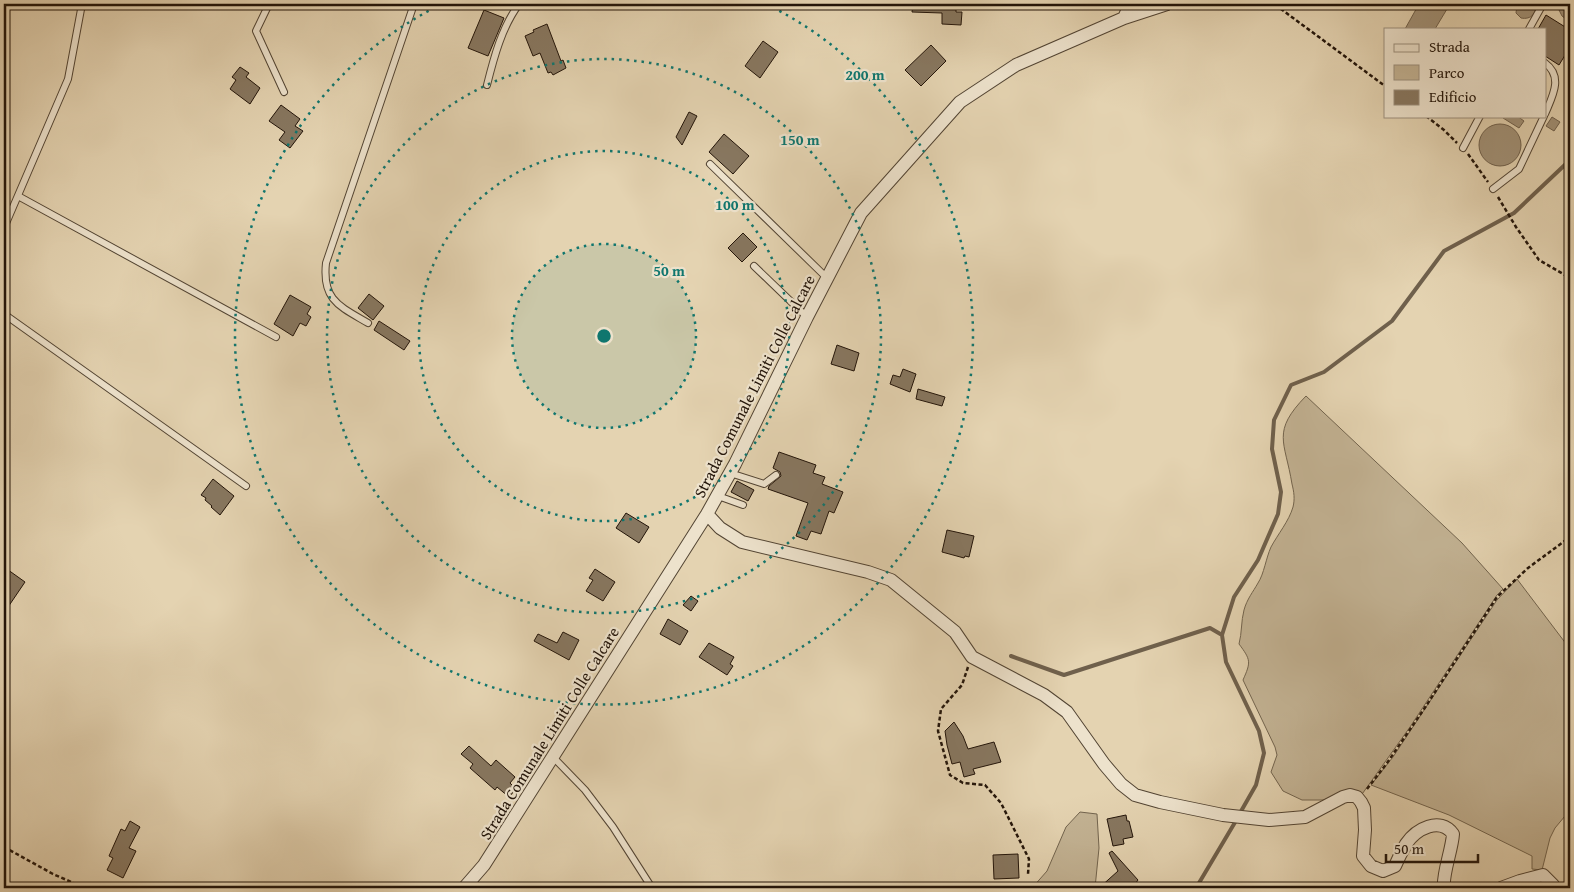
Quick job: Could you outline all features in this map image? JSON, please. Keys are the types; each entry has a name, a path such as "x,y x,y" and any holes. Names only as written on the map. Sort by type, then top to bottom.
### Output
{"street":[{"path":"1124,18 1130,4"},
{"name":"Strada Comunale Limiti Colle Calcare","path":"464,888 484,865 718,496 861,213 960,102 1016,65 1124,18 1167,4"},
{"path":"707,514 720,528 742,542 868,572 891,580 955,632 972,657 1044,695 1067,712 1104,764 1122,784 1136,795 1223,816 1268,820 1305,817 1343,797 1357,797 1364,808 1363,856 1371,866 1383,871 1395,866 1406,843 1416,833 1424,828 1438,825 1450,829 1453,834 1453,842 1443,881 1444,888"},
{"path":"1501,888 1542,876 1554,888"}],"lane":[{"path":"4,228 68,79 82,4"},
{"path":"269,4 256,31 284,92"},
{"path":"368,323 332,300 327,290 324,276 326,263 414,4"},
{"path":"487,85 510,16 519,4"},
{"path":"1530,28 1542,4"},
{"path":"1546,64 1554,74 1556,88 1546,113"},
{"path":"1463,148 1479,118"},
{"path":"1493,189 1519,169 1544,118"},
{"path":"710,164 827,278"},
{"path":"18,196 276,337"},
{"path":"754,266 807,317"},
{"path":"4,314 246,486"},
{"path":"730,473 764,484 776,475"},
{"path":"718,496 743,506"},
{"path":"553,757 585,790 613,827 652,888"}],"path":[{"path":"1276,4 1384,85"},
{"path":"1429,118 1471,156 1539,260 1570,278"},
{"path":"1361,802 1367,788 1424,709 1497,597 1528,568 1570,537"},
{"path":"972,657 962,685 941,709 938,731 950,775 963,783 985,785 1001,803 1029,859 1028,874"},
{"path":"4,847 53,874 85,888"}],"green space":[{"path":"1306,396 1462,543 1503,589 1497,595 1410,727 1360,797 1346,792 1323,800 1302,800 1283,791 1271,772 1277,755 1275,747 1243,680 1248,665 1248,658 1239,644 1243,614 1247,602 1262,575 1271,547 1291,512 1294,501 1284,447 1284,428 1295,408"},
{"path":"1517,579 1570,649 1570,810 1555,828 1550,838 1542,870 1532,869 1532,856 1449,815 1371,785 1393,757 1497,600"},
{"path":"1080,812 1097,814 1099,848 1095,888 1032,888 1047,871 1066,827"}],"shaded area":[{"path":"1419,4 1450,4 1436,28 1406,28"},
{"path":"1517,4 1534,4 1535,10 1533,15 1528,18 1521,18 1516,13"},
{"path":"1556,4 1570,4 1570,22 1562,16"},
{"path":"1552,117 1560,122 1554,131 1546,126"},
{"path":"1503,118 1520,118 1524,121 1519,128"},
{"path":"1504,124 1512,127 1518,133 1521,145 1518,157 1512,163 1496,166 1488,163 1482,157 1479,141 1482,133 1488,127"}],"building":[{"path":"913,4 956,4 956,12 962,12 961,25 942,24 942,13 912,12"},
{"path":"484,10 504,18 488,56 468,48"},
{"path":"1546,15 1570,30 1570,47 1559,65 1546,57 1546,28 1539,28"},
{"path":"547,24 561,61 563,60 566,68 553,75 551,72 548,73 540,53 533,56 525,36"},
{"path":"763,41 778,52 760,78 745,66"},
{"path":"931,45 946,61 921,86 905,70"},
{"path":"240,67 249,73 246,77 260,88 250,104 230,89 236,80 232,77"},
{"path":"281,105 300,119 295,126 303,131 290,148 279,140 285,132 269,121"},
{"path":"689,112 697,116 682,145 676,137"},
{"path":"724,134 749,156 733,174 709,152"},
{"path":"743,233 757,247 742,262 728,248"},
{"path":"369,294 384,306 373,320 358,308"},
{"path":"290,295 311,307 307,314 311,317 306,326 300,323 293,336 274,324"},
{"path":"379,321 410,341 404,350 374,330"},
{"path":"837,345 859,353 854,371 831,364"},
{"path":"903,369 916,374 910,392 890,384 893,375 900,377"},
{"path":"918,389 945,397 942,406 916,399"},
{"path":"779,452 816,465 813,473 825,477 822,484 843,492 834,513 829,511 821,534 811,531 807,540 796,536 808,503 768,489 781,476 780,472 773,468"},
{"path":"213,479 234,496 220,515 205,500 206,498 201,495"},
{"path":"737,481 754,490 748,501 731,492"},
{"path":"626,513 649,527 639,543 616,528"},
{"path":"947,530 974,536 969,557 965,556 964,558 942,552"},
{"path":"4,567 25,582 4,613"},
{"path":"595,569 615,582 603,601 586,591 593,580 589,578"},
{"path":"691,596 698,601 691,611 683,605"},
{"path":"668,619 688,631 680,645 660,634"},
{"path":"563,632 579,640 569,660 534,641 538,634 557,643"},
{"path":"709,643 734,657 730,664 733,666 727,675 699,657"},
{"path":"954,722 963,736 968,749 994,742 1001,762 973,769 975,774 964,777 960,762 952,764 947,745 945,731"},
{"path":"469,746 491,766 496,760 515,777 510,783 516,789 509,797 497,787 495,790 470,768 473,764 461,754"},
{"path":"1126,815 1133,837 1123,839 1124,844 1113,846 1107,819"},
{"path":"130,821 140,827 129,848 136,851 123,878 107,870 113,858 109,856 121,829 125,831"},
{"path":"1112,851 1138,880 1132,888 1099,888 1118,871 1109,853"},
{"path":"1018,854 1019,878 994,879 993,855"}],"waterway":[{"path":"1240,813 1256,785 1264,753 1259,731 1226,662 1222,635 1234,597 1258,560 1278,514 1281,492 1272,449 1274,420 1291,385 1324,372 1392,321 1444,251 1514,213 1570,160"},
{"path":"1011,656 1064,675 1210,628 1222,635"},
{"path":"1196,888 1237,819"}]}
